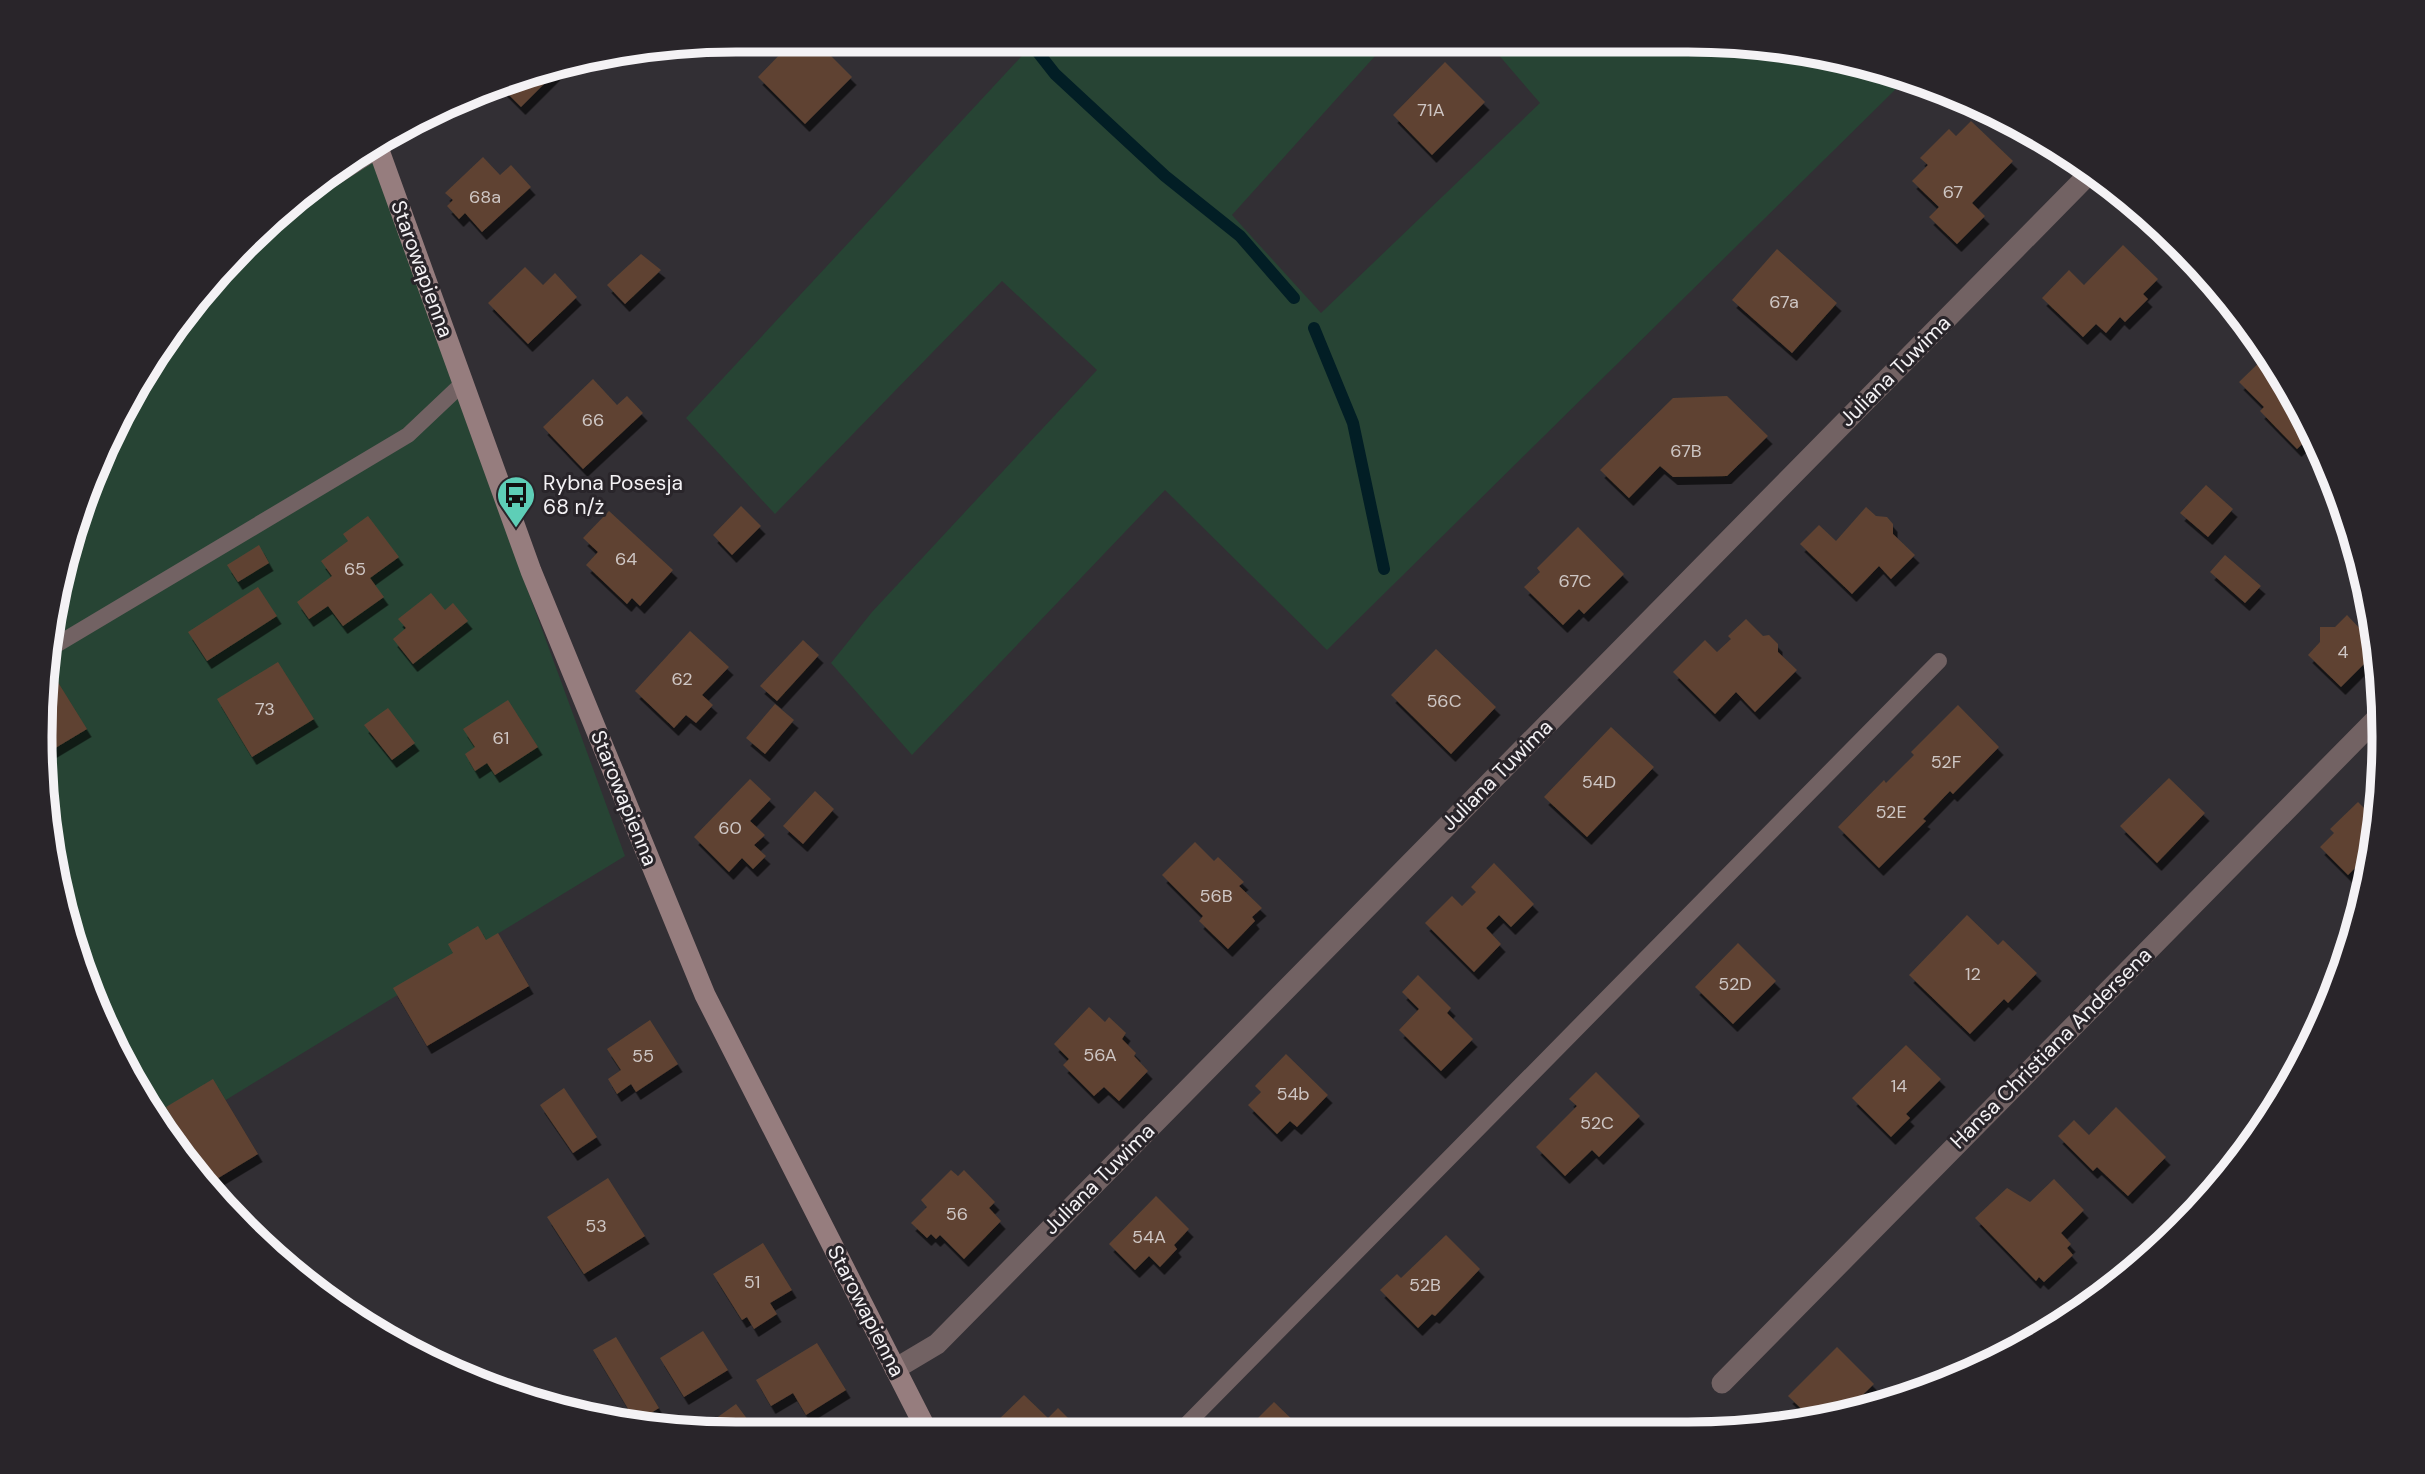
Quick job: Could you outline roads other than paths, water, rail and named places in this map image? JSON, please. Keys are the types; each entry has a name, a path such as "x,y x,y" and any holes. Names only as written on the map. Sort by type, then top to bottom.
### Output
{"street":[{"name":"Starowapienna","path":"380,153 531,571 705,995 922,1422"},
{"name":"Juliana Tuwima","path":"895,1369 937,1344 2084,179"},
{"name":"Hansa Christiana Andersena","path":"1722,1383 2372,723"}],"lane":[{"path":"59,643 408,435 463,383"},
{"path":"1189,1422 1939,661"}],"waterway":[{"path":"1038,52 1055,74 1165,176 1240,236 1294,298"},
{"path":"1314,328 1353,423 1384,569"}],"place":[{"name":"Rybna Posesja 68 n/ż","path":"516,529"}]}
